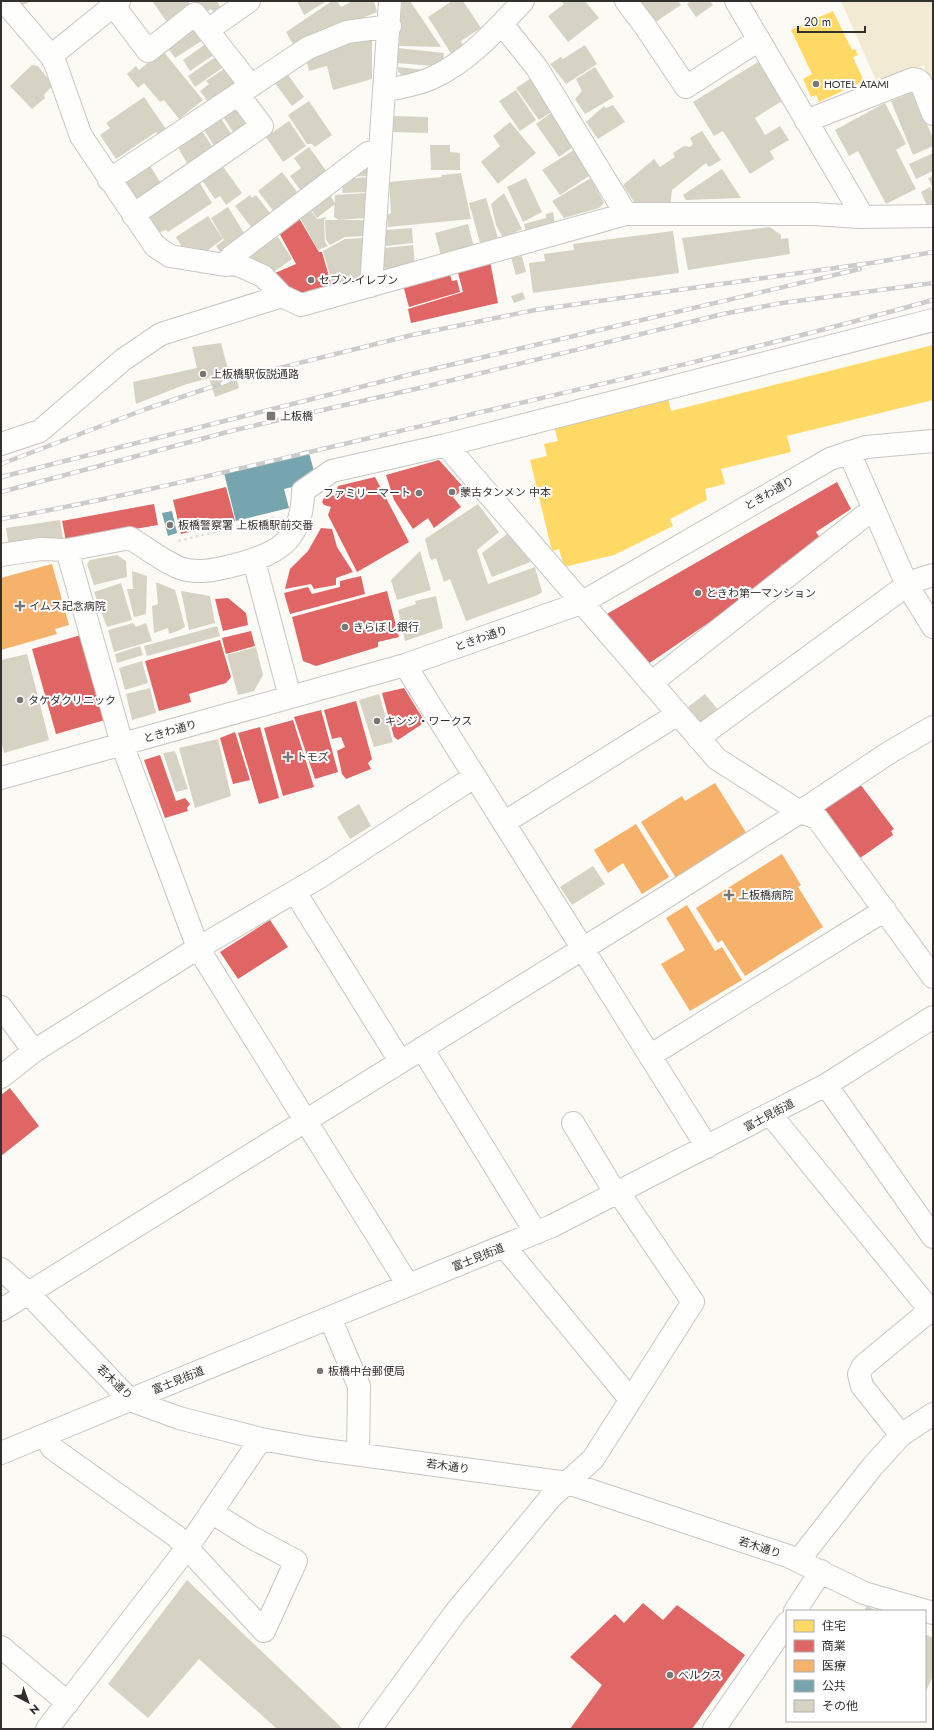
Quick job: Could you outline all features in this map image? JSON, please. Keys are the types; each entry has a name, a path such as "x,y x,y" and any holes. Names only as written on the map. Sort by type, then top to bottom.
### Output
{"street":[{"path":"4,1 51,56 55,63 81,136 109,180 155,246 170,256 225,265 236,264 263,276 282,296 301,305 626,214 813,214 860,217 933,216"},
{"path":"208,30 249,1"},
{"path":"371,286 379,153 390,26 390,1"},
{"path":"384,90 430,79 454,67 502,24 523,1"},
{"path":"626,1 645,26 686,87 759,40"},
{"path":"736,1 859,210 860,217"},
{"path":"51,56 116,3 148,51 195,14 208,30 244,90 262,126 133,215"},
{"path":"502,24 537,68 626,214"},
{"path":"109,180 308,48 347,32 390,26"},
{"path":"806,121 913,79 918,80 921,83 933,114"},
{"path":"225,265 230,257 368,153 379,153"},
{"path":"1,444 40,431 124,359 161,334 282,296"},
{"path":"1,555 41,549 67,550 130,538 180,568 196,571 220,569 254,561 274,552 289,539 299,522 303,505 303,491 332,471 446,445 933,320"},
{"name":"ときわ通り","path":"1,778 406,665 581,604 806,471 830,459 866,447 933,441"},
{"path":"446,445 581,604 717,759 800,812 817,818 933,977"},
{"path":"849,452 907,585 933,627"},
{"path":"651,683 873,509"},
{"path":"67,550 122,744 198,948 408,1286"},
{"path":"254,561 290,697"},
{"path":"698,738 907,585 933,575"},
{"path":"406,665 474,777 505,822 584,947 707,1147"},
{"path":"505,822 678,714"},
{"path":"1,1310 800,812 890,752 933,727"},
{"path":"1,1077 34,1051 198,948 294,892 474,777"},
{"path":"294,892 400,1062"},
{"path":"650,1055 885,910"},
{"path":"1,1008 34,1051"},
{"name":"富士見街道","path":"1,1453 536,1233 771,1115 826,1085 933,1017"},
{"path":"422,1048 536,1233"},
{"path":"826,1085 933,1237"},
{"path":"771,1115 931,1309 862,1366 859,1374 862,1386 901,1435"},
{"path":"371,1729 455,1613 551,1497 594,1459 693,1302 617,1193 573,1122"},
{"path":"504,1246 630,1400"},
{"name":"若木通り","path":"1,1269 28,1293 130,1400 179,1418 260,1438 358,1454 568,1483 798,1561 864,1593 923,1610"},
{"path":"330,1318 359,1386 358,1454"},
{"path":"798,1561 872,1467 901,1435 933,1414"},
{"path":"45,1435 52,1448 176,1536 264,1631 296,1561 250,1537 211,1512"},
{"path":"47,1729 187,1548 260,1438"},
{"path":"796,1610 821,1571"},
{"path":"714,1729 786,1623"},
{"path":"1,1647 68,1703"}],"path":[{"path":"263,514 264,520"},
{"path":"172,543 279,516"}],"shaded area":[{"path":"841,1 933,1 933,99 924,65 878,85"}],"building: 住宅":[{"path":"833,11 852,50 855,49 858,55 853,57 864,81 819,102 816,95 811,97 803,79 812,74 791,30"},
{"path":"933,345 933,400 787,436 791,452 721,469 725,484 705,489 707,500 670,519 673,526 614,555 564,567 559,549 552,551 530,460 547,456 544,444 558,441 554,426 668,398 671,411"}],"building: 商業":[{"path":"296,213 319,252 322,252 332,287 303,295 288,286 275,273 296,264 277,229"},
{"path":"490,261 498,303 411,323 408,309 463,292 457,269"},
{"path":"438,275 439,278 450,275 452,281 457,280 460,292 409,307 403,285"},
{"path":"439,460 465,489 453,497 461,507 434,528 428,518 413,529 394,500 386,475"},
{"path":"375,477 409,542 357,572 328,515 331,507 324,505 322,502 328,494 335,496 338,486"},
{"name":"ときわ第一マンション","path":"837,482 851,509 816,532 822,541 780,566 785,571 648,664 605,615"},
{"path":"226,487 235,521 181,534 173,500"},
{"path":"154,504 158,525 66,541 62,521"},
{"path":"321,528 332,529 337,547 353,572 336,578 336,585 314,589 311,584 285,589 290,569 308,551"},
{"path":"361,576 365,594 290,614 284,593 308,587 312,594 340,587 340,581"},
{"name":"きらぼし銀行","path":"387,591 399,637 378,642 378,647 316,666 303,661 292,617"},
{"path":"228,598 246,613 248,625 223,631 215,599"},
{"path":"251,631 255,646 226,654 222,638"},
{"path":"81,635 105,720 56,734 32,649"},
{"path":"220,640 231,677 226,683 189,694 191,702 159,711 145,661"},
{"path":"404,688 425,722 398,740 394,737 382,693"},
{"path":"356,701 372,759 368,763 371,769 346,779 342,774 337,751 345,747 341,737 332,739 324,710"},
{"path":"321,710 338,772 315,779 294,717"},
{"name":"トモズ","path":"293,720 314,787 283,796 264,728"},
{"path":"260,727 279,798 259,804 238,733"},
{"path":"235,732 250,780 233,784 220,738"},
{"path":"160,755 176,801 185,798 190,804 187,808 188,811 165,818 144,760"},
{"path":"857,780 894,829 891,831 893,835 853,863 813,807"},
{"path":"270,920 288,947 238,979 220,952"},
{"path":"10,1088 39,1126 1,1156 1,1095"},
{"path":"643,1603 663,1620 677,1605 745,1655 692,1729 570,1729 602,1685 570,1657 615,1614 624,1623"}],"building: 医療":[{"path":"52,564 69,625 55,629 57,634 1,650 1,578"},
{"path":"715,783 747,834 676,878 641,822 682,796 685,801"},
{"path":"636,824 669,877 642,894 623,863 608,873 594,850"},
{"path":"782,854 801,885 798,887 823,927 745,976 722,940 718,943 696,908"},
{"path":"687,905 715,951 722,947 742,980 690,1011 661,964 685,950 666,918"}],"building: 公共":[{"path":"308,450 317,481 284,489 289,508 236,521 224,473"},
{"path":"172,511 177,533 168,536 162,513"}],"building: その他":[{"path":"19,1 31,1 23,5"},
{"path":"152,1 188,1 191,5 167,22"},
{"path":"194,1 217,1 222,10 215,14 211,9 202,15"},
{"path":"297,1 324,1 325,2 304,15"},
{"path":"332,1 337,1 341,7 353,1 374,1 377,12 294,46 286,32"},
{"path":"402,1 410,1 441,47 399,46"},
{"path":"452,1 463,1 481,28 461,41 464,47 452,55 428,17"},
{"path":"561,1 585,1 599,18 568,42 548,16 564,4"},
{"path":"639,1 678,1 681,5 654,23"},
{"path":"691,1 710,1 713,5 696,17 687,4"},
{"path":"192,25 203,40 175,58 165,44"},
{"path":"372,38 372,79 333,90 327,66 309,71 306,58 336,46"},
{"path":"207,43 215,54 190,71 183,60"},
{"path":"585,45 597,64 566,84 550,64 561,57 563,59"},
{"path":"398,48 444,53 443,63 433,66 397,63"},
{"path":"163,51 203,100 179,119 164,100 160,102 144,83 138,88 127,74 136,66 139,70"},
{"path":"218,55 225,66 195,87 188,76"},
{"path":"758,62 782,101 755,118 765,135 780,126 789,140 770,151 774,159 750,174 723,131 714,136 693,102"},
{"path":"32,65 38,66 53,85 44,95 45,98 32,109 10,86"},
{"path":"227,67 236,78 235,85 209,103 200,91 209,84 206,81"},
{"path":"398,67 426,70 403,78 398,71"},
{"path":"595,67 614,97 585,114 575,99 582,91 576,79"},
{"path":"286,72 304,97 292,106 274,82"},
{"path":"531,78 553,111 539,120 516,88"},
{"path":"516,90 536,120 520,131 499,101"},
{"path":"913,92 933,138 933,146 913,155 891,101"},
{"path":"144,97 166,129 158,135 156,132 116,159 100,135 110,128 106,123"},
{"path":"237,99 255,126 237,138 220,112"},
{"path":"309,101 332,135 315,147 312,144 307,144 288,115"},
{"path":"885,103 906,144 896,150 916,189 886,204 858,151 849,156 835,130"},
{"path":"613,105 625,122 598,139 586,122 604,106 606,108"},
{"path":"554,111 577,144 559,157 536,124"},
{"path":"392,116 428,117 428,133 391,132"},
{"path":"220,117 234,138 216,149 201,125"},
{"path":"289,121 306,146 283,162 266,137"},
{"path":"510,122 536,153 498,184 481,162 500,146 493,136"},
{"path":"200,128 214,149 188,165 176,144"},
{"path":"702,131 721,160 709,167 706,163 672,190 670,207 636,205 623,185 654,159 660,167 675,157 673,153 684,146 690,147 693,144 690,138"},
{"path":"430,145 450,145 450,152 460,153 460,170 431,170"},
{"path":"309,147 327,172 301,191 290,176 301,168 294,158"},
{"path":"577,148 592,174 560,195 542,170"},
{"path":"933,153 933,171 916,179 909,164"},
{"path":"219,161 242,193 226,205 220,196 215,199 199,176"},
{"path":"369,161 368,176 346,177"},
{"path":"148,162 163,187 135,205 119,181"},
{"path":"722,169 741,198 686,200 683,195"},
{"path":"282,172 298,193 277,216 258,191"},
{"path":"461,173 471,219 388,227 387,215 391,213 389,182 442,177 442,175"},
{"path":"933,176 933,188 928,178"},
{"path":"368,177 368,192 342,193 344,179"},
{"path":"526,178 542,212 523,222 507,187"},
{"path":"591,178 604,203 599,208 564,218 552,201"},
{"path":"198,180 212,203 168,232 166,230 158,233 147,214"},
{"path":"930,187 933,194 933,209 929,210 921,192"},
{"path":"328,190 335,204 317,218 308,205"},
{"path":"368,193 366,218 339,220 334,217 335,195"},
{"path":"504,193 522,229 503,238 496,225 491,204"},
{"path":"250,195 252,198 256,195 273,217 255,232 235,206"},
{"path":"486,198 498,238 480,243 469,203"},
{"path":"307,205 317,219 327,217 324,220 325,242 328,246 318,250 297,212"},
{"path":"228,207 246,236 221,253 216,246 224,240 211,218"},
{"path":"553,212 555,224 526,231 524,224 546,218 546,214"},
{"path":"208,216 223,239 204,253 183,249 176,237"},
{"path":"325,220 366,220 365,236 345,237 330,245 326,240"},
{"path":"468,224 474,247 441,256 435,233"},
{"path":"770,227 781,235 781,239 788,238 790,254 688,270 682,238"},
{"path":"412,228 413,243 386,246 386,230"},
{"path":"673,231 679,273 533,293 529,263 545,261 544,254 574,250 573,244"},
{"path":"268,233 275,239 278,237 292,259 272,273 239,256"},
{"path":"365,238 362,278 333,286 323,251 345,239"},
{"path":"413,245 415,265 389,272 383,267 385,248"},
{"path":"522,256 526,272 516,275 511,258"},
{"path":"523,292 525,299 514,303 511,296"},
{"name":"上板橋駅仮説通路","path":"221,343 228,369 234,369 239,388 215,397 209,378 184,385 136,404 133,382 197,368 192,347"},
{"path":"478,504 499,532 477,550 488,584 535,567 542,592 538,595 466,621 450,579 444,582 436,558 432,560 430,558 425,539"},
{"path":"60,520 63,539 9,547 6,528"},
{"path":"507,534 528,555 530,562 492,577 482,553"},
{"path":"420,551 431,590 397,600 391,580"},
{"path":"117,555 126,561 127,577 94,585 87,564 90,560"},
{"path":"132,571 147,576 146,614 134,617 127,589 133,589"},
{"path":"156,582 175,590 185,627 180,630 169,634 168,628 154,633 152,606 158,604"},
{"path":"121,583 132,620 107,627 94,592"},
{"path":"181,591 210,596 215,623 189,630"},
{"path":"436,596 443,628 405,641 398,610 416,604 415,601"},
{"path":"133,623 136,627 146,623 152,641 114,652 108,630"},
{"path":"217,626 220,636 147,656 144,646"},
{"path":"140,646 143,655 117,663 115,654"},
{"path":"256,647 263,675 254,691 238,695 227,655"},
{"name":"タケダクリニック","path":"27,654 49,740 4,753 1,740 1,660"},
{"path":"142,661 148,683 125,690 119,668"},
{"path":"150,688 156,713 132,720 126,694"},
{"name":"キンジ・ワークス","path":"379,694 393,742 374,747 359,700"},
{"path":"705,694 719,711 702,725 688,707"},
{"path":"218,739 231,796 195,808 179,748"},
{"path":"175,751 188,789 176,792 163,753"},
{"path":"359,804 371,826 350,839 337,817"},
{"path":"593,866 605,884 572,905 560,887"},
{"path":"187,1580 342,1728 277,1729 199,1659 148,1718 108,1684"},
{"path":"867,1606 875,1610 865,1610"},
{"path":"926,1634 933,1638 933,1676 926,1691"}],"railway":[{"path":"1,464 146,409 235,379 412,335 535,310 878,262 933,252"},
{"path":"1,477 420,372 860,269"},
{"path":"1,492 235,430 424,387 723,314 782,303 933,283"},
{"path":"1,519 148,490 595,386 798,336 933,300"}],"place":[{"name":"HOTEL ATAMI","path":"816,84"},
{"name":"セブン-イレブン","path":"311,280"},
{"name":"上板橋駅仮説通路","path":"203,374"},
{"name":"上板橋","path":"271,416"},
{"name":"蒙古タンメン 中本","path":"452,492"},
{"name":"ファミリーマート","path":"419,493"},
{"name":"板橋警察署 上板橋駅前交番","path":"170,525"},
{"name":"ときわ第一マンション","path":"698,593"},
{"name":"イムス記念病院","path":"20,606"},
{"name":"きらぼし銀行","path":"345,627"},
{"name":"タケダクリニック","path":"20,700"},
{"name":"キンジ・ワークス","path":"377,721"},
{"name":"トモズ","path":"288,757"},
{"name":"上板橋病院","path":"729,895"},
{"name":"板橋中台郵便局","path":"320,1371"},
{"name":"ベルクス","path":"670,1675"}]}
